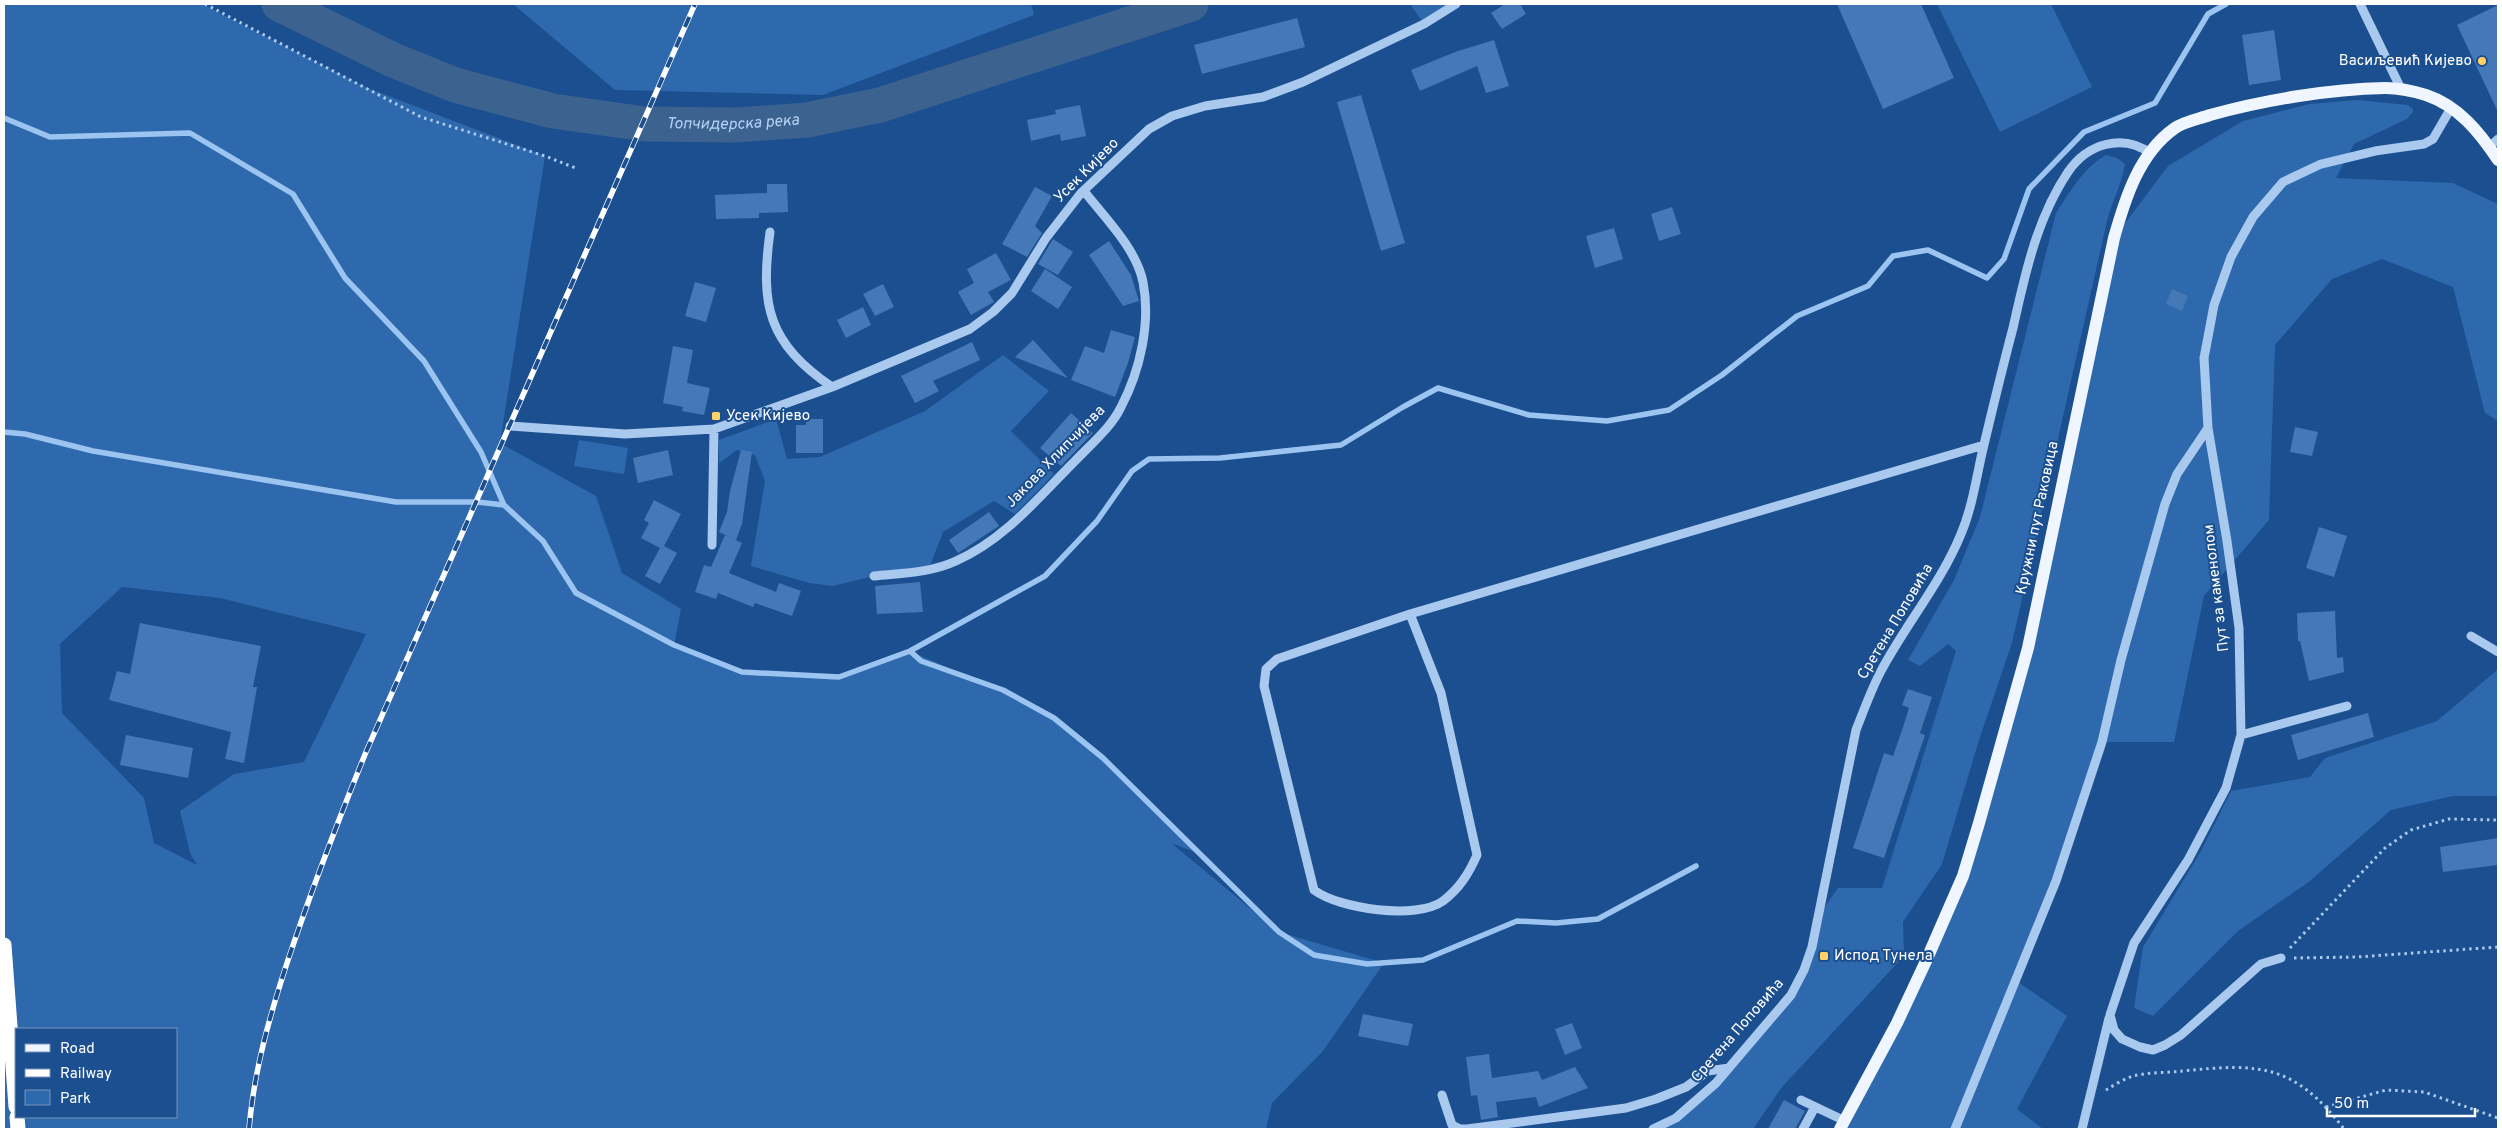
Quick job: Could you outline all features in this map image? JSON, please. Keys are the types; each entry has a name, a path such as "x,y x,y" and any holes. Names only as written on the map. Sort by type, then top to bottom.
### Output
{"highway":[{"path":"4,945 15,1094"}],"main road":[{"name":"Кружни пут Раковица","path":"1843,1125 1897,1023 1963,876 2028,648 2114,238 2135,177 2150,153 2175,128 2230,110 2286,98 2386,88 2401,89 2427,95 2451,108 2494,143 2498,160"}],"street":[{"name":"Усек Кијево","path":"510,426 625,434 714,429 832,387 970,329 993,312 1012,293 1046,238 1084,191 1150,129 1172,116 1205,106 1263,97 1303,82 1424,24 1456,4"},
{"path":"2360,4 2401,89"},
{"name":"Пут за каменолом","path":"2082,1129 2110,1015 2134,943 2188,860 2226,788 2241,735 2239,628 2208,428 2204,358 2214,305 2231,257 2253,217 2284,182 2321,164 2375,151 2424,144 2433,139 2451,108"},
{"name":"Сретена Поповића","path":"1653,1129 1676,1118 1716,1083 1790,996 1804,970 1812,947 1856,730 1868,696 1946,565 1961,534 1971,503 2027,266 2048,209 2064,178 2084,154 2104,145 2119,142 2131,142 2150,153"},
{"name":"Јакова Хлипчијева","path":"874,576 928,571 956,561 1000,535 1098,437 1121,408 1138,365 1146,304 1143,280 1135,258 1084,191"},
{"path":"770,232 765,267 767,304 779,334 792,355 807,370 832,387"},
{"path":"1956,1129 2056,880 2099,751 2121,660 2166,504 2177,474 2208,428"},
{"path":"712,545 714,429"},
{"path":"1410,614 1442,693 1477,855 1468,876 1442,901 1422,910 1383,910 1326,899 1314,890 1264,686 1266,669 1277,659 1410,614 1984,445"},
{"path":"2471,636 2498,652"},
{"path":"2241,735 2347,706"},
{"path":"2110,1015 2114,1030 2122,1039 2140,1047 2154,1050 2181,1035 2261,964 2281,958"},
{"path":"1442,1095 1452,1125 1460,1129 1467,1129 1626,1108 1686,1087 1708,1071 1729,1068"},
{"path":"1801,1100 1843,1125"},
{"path":"1804,1129 1815,1107"}],"path":[{"path":"205,4 422,117 546,156 578,169"},
{"path":"2281,958 2385,848 2411,830 2449,819 2498,820"},
{"path":"2281,958 2356,957 2498,947"},
{"path":"2091,1098 2133,1076 2227,1066 2268,1070 2281,1074 2296,1083 2326,1106 2344,1129"},
{"path":"2326,1106 2386,1090 2424,1092 2498,1118"}],"green space":[{"path":"4,4 202,4 365,87 545,156 500,443 596,496 622,573 681,609 674,645 742,672 838,677 910,651 983,683 1054,718 1114,769 1200,854 1171,843 1279,932 1384,963 1323,1051 1272,1103 1266,1129 4,1129","holes":["122,587 220,598 366,634 304,762 234,774 180,811 190,853 197,865 154,843 144,798 62,713 60,644"]},
{"path":"513,4 1031,4 1034,15 823,95 615,90"},
{"path":"1410,4 1456,4 1424,24"},
{"path":"1937,4 2051,4 2092,87 2000,132"},
{"path":"2357,100 2408,105 2413,109 2413,112 2407,119 2354,144 2336,178 2453,183 2498,204 2498,421 2485,413 2453,287 2382,259 2332,279 2275,345 2269,520 2204,596 2174,742 2102,742 2017,981 2067,1016 2017,1109 2043,1129 1840,1129 1926,961 1996,767 2114,238 2168,166 2243,121 2309,104"},
{"path":"2106,155 2117,158 2125,164 2122,179 2107,221 2012,643 1979,740 1942,864 1903,922 1904,956 1782,1087 1753,1129 1653,1129 1676,1118 1716,1083 1791,995 1819,915 1838,888 1882,888 1956,651 1948,644 1920,666 1908,660 1954,580 1980,517 2056,213 2090,167"},
{"path":"1003,355 1049,391 1011,431 1054,474 1015,514 994,501 943,532 928,571 874,576 833,586 809,583 751,566 765,481 755,455 737,450 719,463 719,440 776,419 787,459 820,457 925,411"},
{"path":"579,440 628,448 624,474 574,466"},
{"path":"2498,665 2498,796 2453,796 2391,810 2310,881 2238,931 2153,1016 2134,1008 2143,947 2201,851 2231,791 2310,777 2325,758 2437,721 2497,670"}],"building":[{"path":"1505,4 1520,4 1526,14 1502,29 1491,13"},
{"path":"1837,4 1921,4 1954,78 1883,109"},
{"path":"2498,5 2498,112 2457,25"},
{"path":"1297,18 1305,47 1202,74 1194,45"},
{"path":"2274,30 2281,80 2249,85 2242,35"},
{"path":"1494,40 1509,86 1486,93 1477,66 1420,91 1411,70 1455,52"},
{"path":"1361,95 1405,243 1381,251 1337,102"},
{"path":"1080,105 1086,136 1061,141 1060,134 1031,141 1027,120 1056,114 1055,110"},
{"path":"767,184 787,184 788,212 759,213 759,218 716,219 715,195 767,193"},
{"path":"1035,187 1052,196 1035,226 1042,233 1027,257 1002,244"},
{"path":"1672,207 1681,234 1659,241 1651,214"},
{"path":"1614,228 1623,259 1595,268 1586,236"},
{"path":"1053,239 1073,252 1058,275 1038,264"},
{"path":"1109,241 1131,275 1139,301 1123,306 1089,255"},
{"path":"996,253 1011,280 988,292 994,302 971,315 958,292 974,283 967,269"},
{"path":"1045,269 1072,287 1058,309 1031,291"},
{"path":"695,282 716,288 706,322 685,316"},
{"path":"883,284 894,307 875,316 863,294"},
{"path":"2172,289 2188,296 2182,311 2166,304"},
{"path":"863,307 871,325 846,338 837,320"},
{"path":"1111,330 1135,337 1128,363 1115,397 1071,380 1085,346 1104,353"},
{"path":"1033,340 1068,378 1015,357"},
{"path":"972,342 980,360 933,381 939,391 915,403 901,376"},
{"path":"673,346 693,350 687,383 710,388 704,415 682,411 683,407 663,403"},
{"path":"1071,413 1093,433 1061,466 1040,448"},
{"path":"806,419 823,419 823,453 796,453 796,425 806,425"},
{"path":"2295,427 2318,432 2312,456 2290,452"},
{"path":"668,450 673,475 638,483 633,458"},
{"path":"741,450 752,452 742,524 736,540 719,532 727,512 730,491"},
{"path":"654,500 681,514 664,546 677,553 660,584 645,576 660,548 641,538 649,523 644,520"},
{"path":"989,512 999,526 958,553 949,540"},
{"path":"2319,527 2347,536 2334,577 2306,568"},
{"path":"725,535 742,543 729,573 776,592 779,583 801,591 792,616 755,603 753,607 718,593 716,599 695,592 704,565 711,567"},
{"path":"920,582 923,612 877,614 875,586"},
{"path":"2335,611 2337,658 2343,657 2344,672 2309,681 2300,641 2298,641 2297,613"},
{"path":"140,623 261,646 253,687 257,687 244,763 225,759 231,732 109,700 117,671 130,674"},
{"path":"1908,689 1932,697 1920,733 1925,735 1884,858 1853,848 1884,753 1893,756 1909,708 1902,705"},
{"path":"2368,713 2374,737 2298,760 2291,735"},
{"path":"126,735 193,748 188,778 120,765"},
{"path":"2498,838 2498,865 2443,872 2440,847"},
{"path":"1363,1014 1413,1024 1408,1046 1358,1036"},
{"path":"1572,1023 1582,1048 1565,1055 1555,1029"},
{"path":"1489,1054 1492,1078 1538,1071 1542,1080 1575,1067 1588,1088 1539,1107 1536,1097 1496,1102 1498,1117 1481,1120 1477,1095 1471,1096 1466,1057"},
{"path":"1784,1100 1805,1111 1795,1129 1768,1129"}],"waterway":[{"name":"Топчидерска река","path":"279,4 393,60 455,85 553,111 645,124 736,125 807,120 880,105 1191,4"},
{"path":"1696,866 1598,919 1556,923 1517,921 1423,960 1367,964 1314,955 1279,932 1103,758 1054,718 1003,690 921,661 910,651 1045,576 1097,521 1132,471 1149,459 1220,458 1341,445 1438,388 1529,415 1607,421 1669,410 1722,375 1797,316 1868,286 1893,256 1928,250 1987,278 2004,259 2029,189 2084,132 2155,103 2208,14 2226,4"},
{"path":"4,118 50,137 190,133 293,194 345,278 424,361 481,452 504,505"},
{"path":"4,432 25,434 93,451 396,502 477,502 504,505 543,541 576,593 674,645 742,672 839,677 910,651"}],"railway":[{"path":"249,1129 258,1065 274,1004 306,909 345,804 366,752 695,4"}],"place":[{"name":"Васиљевић Кијево","path":"2482,61"},
{"name":"Усек Кијево","path":"716,416"},
{"name":"Испод Тунела","path":"1824,956"}]}
